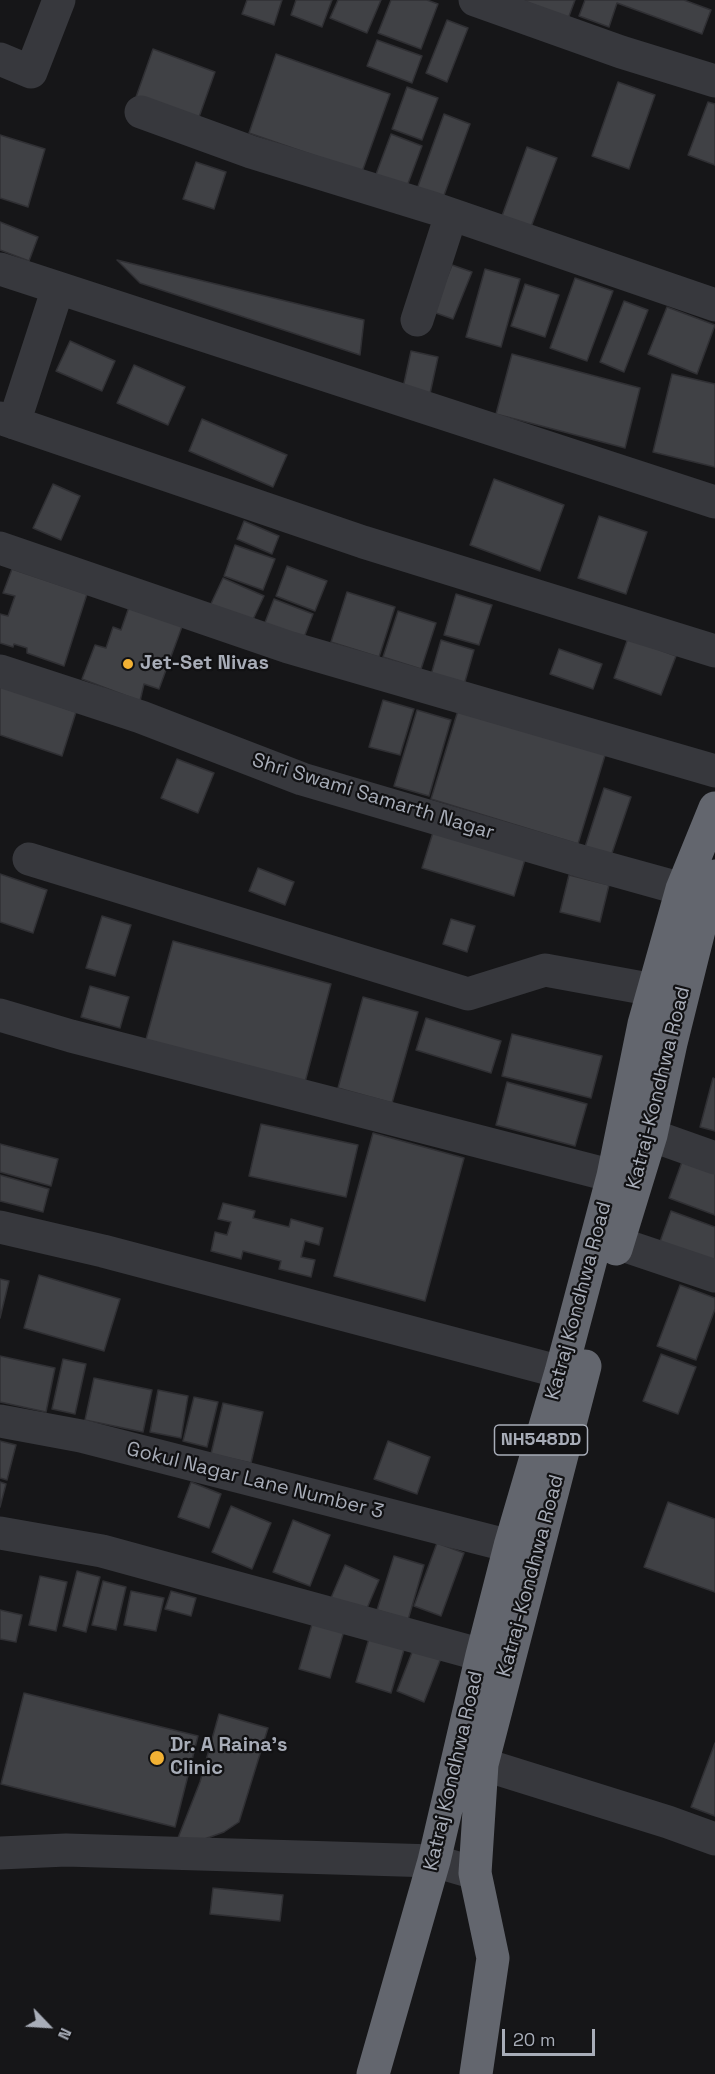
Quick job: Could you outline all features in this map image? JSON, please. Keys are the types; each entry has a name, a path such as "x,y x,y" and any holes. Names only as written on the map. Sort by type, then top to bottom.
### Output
{"highway":[{"name":"Katraj Kondhwa Road","path":"373,2074 434,1861 510,1546 561,1372 613,1176 637,1130 644,1024 682,889 715,808"},
{"name":"Katraj-Kondhwa Road","path":"476,2074 493,1958 475,1873 482,1764 617,1243 637,1130 705,950 706,898 715,876"}],"street":[{"path":"0,59 31,72 59,0"},
{"path":"475,0 621,52 715,81"},
{"path":"141,112 251,152 451,214 715,305"},
{"path":"417,320 451,214"},
{"path":"0,269 715,502"},
{"path":"58,288 7,421 363,542 715,651"},
{"path":"0,548 288,647 715,771"},
{"name":"Shri Swami Samarth Nagar","path":"0,671 141,717 302,779 682,889"},
{"path":"28,859 468,994 545,970 654,990"},
{"path":"0,1015 71,1036 613,1176"},
{"path":"637,1130 715,1158"},
{"path":"0,1227 103,1251 561,1372"},
{"path":"617,1243 715,1276"},
{"name":"Gokul Nagar Lane Number 3","path":"0,1420 81,1436 510,1546"},
{"path":"0,1533 102,1551 482,1655"},
{"path":"482,1764 715,1839"},
{"path":"0,1853 66,1850 434,1861 475,1873"}],"building":[{"path":"247,0 282,0 274,25 242,14"},
{"path":"296,0 332,0 322,27 291,15"},
{"path":"338,0 381,0 367,33 330,18"},
{"path":"391,0 427,0 438,4 421,49 378,33"},
{"path":"522,0 575,0 568,19"},
{"path":"585,0 684,0 711,10 702,34 617,3 609,27 579,16"},
{"path":"447,20 468,28 447,82 426,73"},
{"path":"377,40 422,56 412,83 367,66"},
{"path":"153,49 215,72 198,120 136,97"},
{"path":"276,54 390,94 362,172 249,133"},
{"path":"618,82 655,95 629,169 592,156"},
{"path":"407,87 438,98 422,140 392,129"},
{"path":"708,102 715,104 715,165 688,155"},
{"path":"444,114 470,124 443,198 417,189"},
{"path":"391,134 422,146 406,189 375,177"},
{"path":"0,135 45,149 28,207 0,198"},
{"path":"527,147 557,158 531,227 502,216"},
{"path":"196,162 226,172 214,209 183,199"},
{"path":"0,222 38,237 29,261 0,250"},
{"path":"117,260 364,320 360,355 140,283"},
{"path":"452,265 472,272 453,319 433,312"},
{"path":"485,269 520,279 501,347 466,337"},
{"path":"575,278 613,291 587,361 550,348"},
{"path":"525,284 559,295 545,337 511,326"},
{"path":"624,301 648,310 624,372 600,362"},
{"path":"667,307 715,325 697,374 648,354"},
{"path":"70,341 115,361 102,391 56,371"},
{"path":"411,351 438,357 428,403 401,397"},
{"path":"512,354 640,388 625,448 496,414"},
{"path":"134,365 185,387 168,425 117,403"},
{"path":"672,374 715,384 715,467 653,452"},
{"path":"202,419 287,455 273,487 189,451"},
{"path":"494,479 564,505 540,571 470,545"},
{"path":"53,484 80,496 61,540 33,528"},
{"path":"599,516 647,532 626,594 578,578"},
{"path":"244,521 279,536 272,554 237,539"},
{"path":"235,545 275,559 263,590 224,576"},
{"path":"287,566 327,581 315,611 276,596"},
{"path":"12,569 87,594 64,666 27,653 27,648 0,643 0,614 8,616 15,596 3,593"},
{"path":"223,578 264,596 250,626 209,608"},
{"path":"347,592 395,607 379,657 331,642"},
{"path":"456,594 492,605 479,645 444,635"},
{"path":"274,599 313,614 300,648 261,633"},
{"name":"Jet-Set Nivas","path":"130,604 183,624 159,689 144,684 140,701 82,679 95,645 106,648 113,627 121,630"},
{"path":"398,611 436,623 421,669 383,657"},
{"path":"628,638 676,656 661,695 614,678"},
{"path":"441,640 474,650 464,685 431,675"},
{"path":"559,649 602,664 593,689 550,674"},
{"path":"0,686 76,712 62,756 0,735"},
{"path":"383,700 414,709 400,755 369,747"},
{"path":"459,707 606,752 578,844 431,799"},
{"path":"417,710 451,720 429,796 394,786"},
{"path":"177,759 214,773 198,813 161,798"},
{"path":"604,788 631,797 611,856 585,847"},
{"path":"434,829 526,856 514,896 422,868"},
{"path":"258,868 294,882 285,905 249,891"},
{"path":"0,874 47,890 33,933 0,922"},
{"path":"569,875 609,885 600,922 560,912"},
{"path":"102,916 131,925 115,976 86,968"},
{"path":"451,919 475,926 467,952 443,944"},
{"path":"173,941 331,984 304,1086 145,1043"},
{"path":"90,986 129,997 120,1028 81,1017"},
{"path":"363,997 418,1012 392,1103 338,1088"},
{"path":"426,1018 501,1041 491,1073 416,1050"},
{"path":"512,1034 602,1056 591,1098 502,1076"},
{"path":"713,1078 715,1079 715,1131 700,1127"},
{"path":"507,1082 587,1104 575,1146 496,1125"},
{"path":"261,1124 358,1145 346,1197 249,1176"},
{"path":"373,1133 464,1158 425,1301 334,1276"},
{"path":"0,1144 58,1159 51,1186 0,1172"},
{"path":"683,1159 715,1171 715,1215 669,1198"},
{"path":"0,1175 49,1189 43,1212 0,1201"},
{"path":"223,1203 255,1211 253,1218 289,1227 291,1219 323,1228 319,1245 305,1241 301,1257 315,1260 311,1277 279,1269 281,1261 243,1251 241,1259 211,1251 215,1232 227,1235 231,1222 218,1219"},
{"path":"671,1211 715,1227 715,1272 657,1250"},
{"path":"39,1275 120,1299 104,1351 24,1328"},
{"path":"0,1279 9,1281 0,1318"},
{"path":"680,1285 715,1298 715,1309 696,1360 657,1346"},
{"path":"661,1354 696,1367 678,1414 643,1401"},
{"path":"0,1356 55,1368 46,1412 0,1402"},
{"path":"63,1359 86,1364 75,1414 52,1409"},
{"path":"94,1378 152,1390 143,1432 85,1420"},
{"path":"158,1390 188,1396 181,1438 150,1432"},
{"path":"194,1397 218,1402 207,1447 183,1441"},
{"path":"223,1403 263,1412 251,1463 211,1454"},
{"path":"0,1441 16,1445 7,1480 0,1478"},
{"path":"388,1441 430,1457 417,1494 374,1479"},
{"path":"0,1482 6,1484 0,1507"},
{"path":"191,1482 221,1494 209,1528 178,1517"},
{"path":"668,1502 715,1519 715,1592 644,1567"},
{"path":"231,1506 271,1523 252,1569 212,1552"},
{"path":"293,1520 330,1535 310,1586 273,1572"},
{"path":"437,1543 464,1553 441,1616 414,1606"},
{"path":"394,1556 424,1565 408,1620 377,1610"},
{"path":"345,1565 379,1580 362,1620 328,1605"},
{"path":"77,1571 100,1577 86,1632 63,1626"},
{"path":"40,1576 67,1582 56,1631 29,1625"},
{"path":"103,1581 126,1587 116,1630 92,1625"},
{"path":"131,1591 164,1598 156,1631 124,1625"},
{"path":"171,1591 196,1598 191,1616 165,1609"},
{"path":"0,1610 22,1615 16,1642 0,1639"},
{"path":"313,1621 344,1631 330,1678 299,1669"},
{"path":"371,1632 406,1643 391,1693 356,1682"},
{"path":"416,1642 443,1653 424,1702 397,1691"},
{"path":"24,1693 198,1736 175,1827 1,1784"},
{"path":"219,1714 268,1728 239,1822 224,1832 199,1841 178,1838 200,1782"},
{"path":"715,1743 715,1816 691,1807"},
{"path":"213,1888 283,1895 280,1921 210,1914"}],"place":[{"name":"Jet-Set Nivas","path":"128,664"},
{"name":"Dr. A Raina's Clinic","path":"157,1758"}]}
